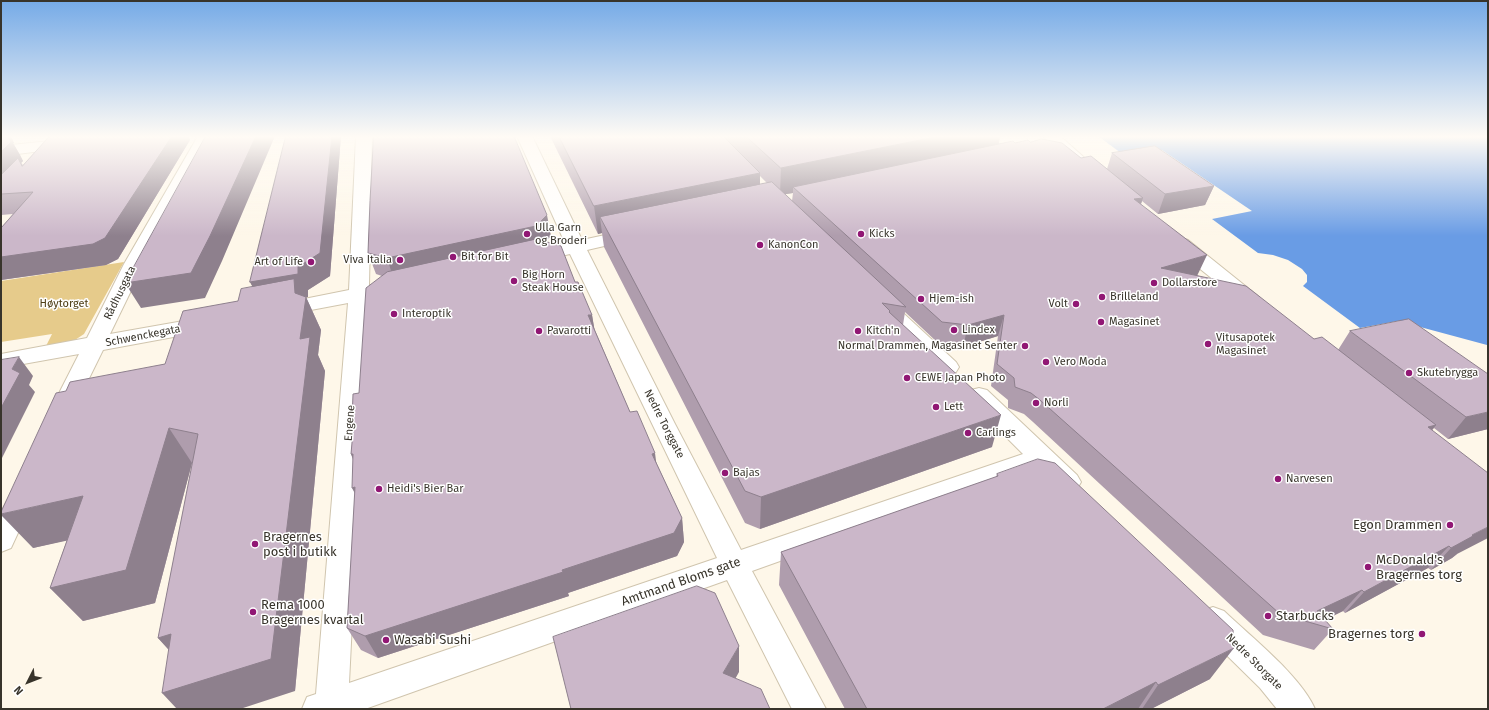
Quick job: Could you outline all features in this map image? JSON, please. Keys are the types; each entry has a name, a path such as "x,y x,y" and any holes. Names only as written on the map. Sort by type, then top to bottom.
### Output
{"street":[{"name":"Rådhusgata","path":"55,426 134,264 187,169"},
{"name":"Engene","path":"327,708 358,295 363,169"},
{"name":"Nedre Torggate","path":"539,169 575,246 734,564 809,709"},
{"path":"513,260 652,230"},
{"path":"1169,235 1270,315"},
{"path":"259,314 411,283"},
{"path":"869,292 1083,496"},
{"name":"Schwenckegata","path":"1,361 228,320"},
{"name":"Amtmand Bloms gate","path":"327,708 734,564 1043,457"},
{"path":"1,540 31,476"},
{"name":"Nedre Storgate","path":"1197,605 1271,677 1298,709"}],"green space":[{"name":"Høytorget","path":"124,262 84,334 72,342 46,346 52,334 1,342 1,281"}],"water":[{"path":"1190,169 1488,169 1488,347 1487,345 1398,321 1360,328 1303,286 1307,282 1307,275 1302,269 1288,260 1273,255 1258,253 1212,219 1252,211"}],"building":[{"path":"7,169 150,169 105,238 93,244 1,257 1,228 33,192 1,194 1,175"},
{"path":"188,169 241,169 191,273 125,283"},
{"path":"278,169 329,169 320,253 298,267 298,274 250,282"},
{"path":"372,169 528,169 547,215 536,226 387,258 368,253"},
{"path":"576,169 756,169 760,173 594,206"},
{"path":"878,169 1107,169 1143,198 1134,199 1207,255 1161,268 1246,286 1314,339 1322,337 1436,425 1428,427 1488,473 1488,527 1451,548 1449,546 1364,592 1362,590 1317,611 1333,629 1280,614 1040,400 1031,393 1015,387 1014,378 997,364 1004,315 968,325 942,322 793,187"},
{"path":"1133,169 1189,169 1214,186 1165,194"},
{"path":"772,182 906,307 882,303 890,311 889,312 1001,415 761,497 745,491 600,217"},
{"path":"537,239 561,246 575,282 578,282 592,315 588,315 630,412 637,411 655,453 652,454 682,518 674,533 562,570 563,572 365,636 347,628 355,487 352,488 353,454 351,454 354,420 352,420 353,394 359,393 366,288 387,272"},
{"path":"294,279 295,293 306,297 300,339 310,337 271,659 162,693 171,634 158,638 198,434 169,428 126,570 50,588 83,496 1,514 1,512 56,393 66,391 70,382 165,364 183,311 238,301 241,289"},
{"path":"1409,319 1488,374 1488,412 1466,417 1350,331"},
{"path":"19,357 12,369 20,373 1,408 1,360"},
{"path":"1038,459 1055,463 1233,630 1234,648 1158,685 1156,682 1103,709 867,709 781,552 998,476 997,474"},
{"path":"697,586 715,593 739,646 723,673 761,689 770,709 571,709 553,637"}],"place":[{"name":"Ulla Garn og Broderi","path":"527,234"},
{"name":"Kicks","path":"861,234"},
{"name":"KanonCon","path":"760,245"},
{"name":"Bit for Bit","path":"453,257"},
{"name":"Viva Italia","path":"400,260"},
{"name":"Art of Life","path":"311,262"},
{"name":"Big Horn Steak House","path":"514,281"},
{"name":"Dollarstore","path":"1154,283"},
{"name":"Brilleland","path":"1102,297"},
{"name":"Hjem-ish","path":"921,299"},
{"name":"Volt","path":"1076,304"},
{"name":"Interoptik","path":"394,314"},
{"name":"Magasinet","path":"1101,322"},
{"name":"Lindex","path":"954,330"},
{"name":"Pavarotti","path":"539,331"},
{"name":"Kitch'n","path":"858,331"},
{"name":"Vitusapotek Magasinet","path":"1208,344"},
{"name":"Normal Drammen, Magasinet Senter","path":"1025,346"},
{"name":"Vero Moda","path":"1046,362"},
{"name":"Skutebrygga","path":"1409,373"},
{"name":"CEWE Japan Photo","path":"907,378"},
{"name":"Norli","path":"1036,403"},
{"name":"Lett","path":"936,407"},
{"name":"Carlings","path":"968,433"},
{"name":"Bajas","path":"725,473"},
{"name":"Narvesen","path":"1278,479"},
{"name":"Heidi's Bier Bar","path":"379,489"},
{"name":"Egon Drammen","path":"1450,525"},
{"name":"Bragernes post i butikk","path":"255,544"},
{"name":"McDonald's Bragernes torg","path":"1368,567"},
{"name":"Rema 1000 Bragernes kvartal","path":"253,612"},
{"name":"Starbucks","path":"1268,616"},
{"name":"Bragernes torg","path":"1422,634"},
{"name":"Wasabi Sushi","path":"386,640"}]}
